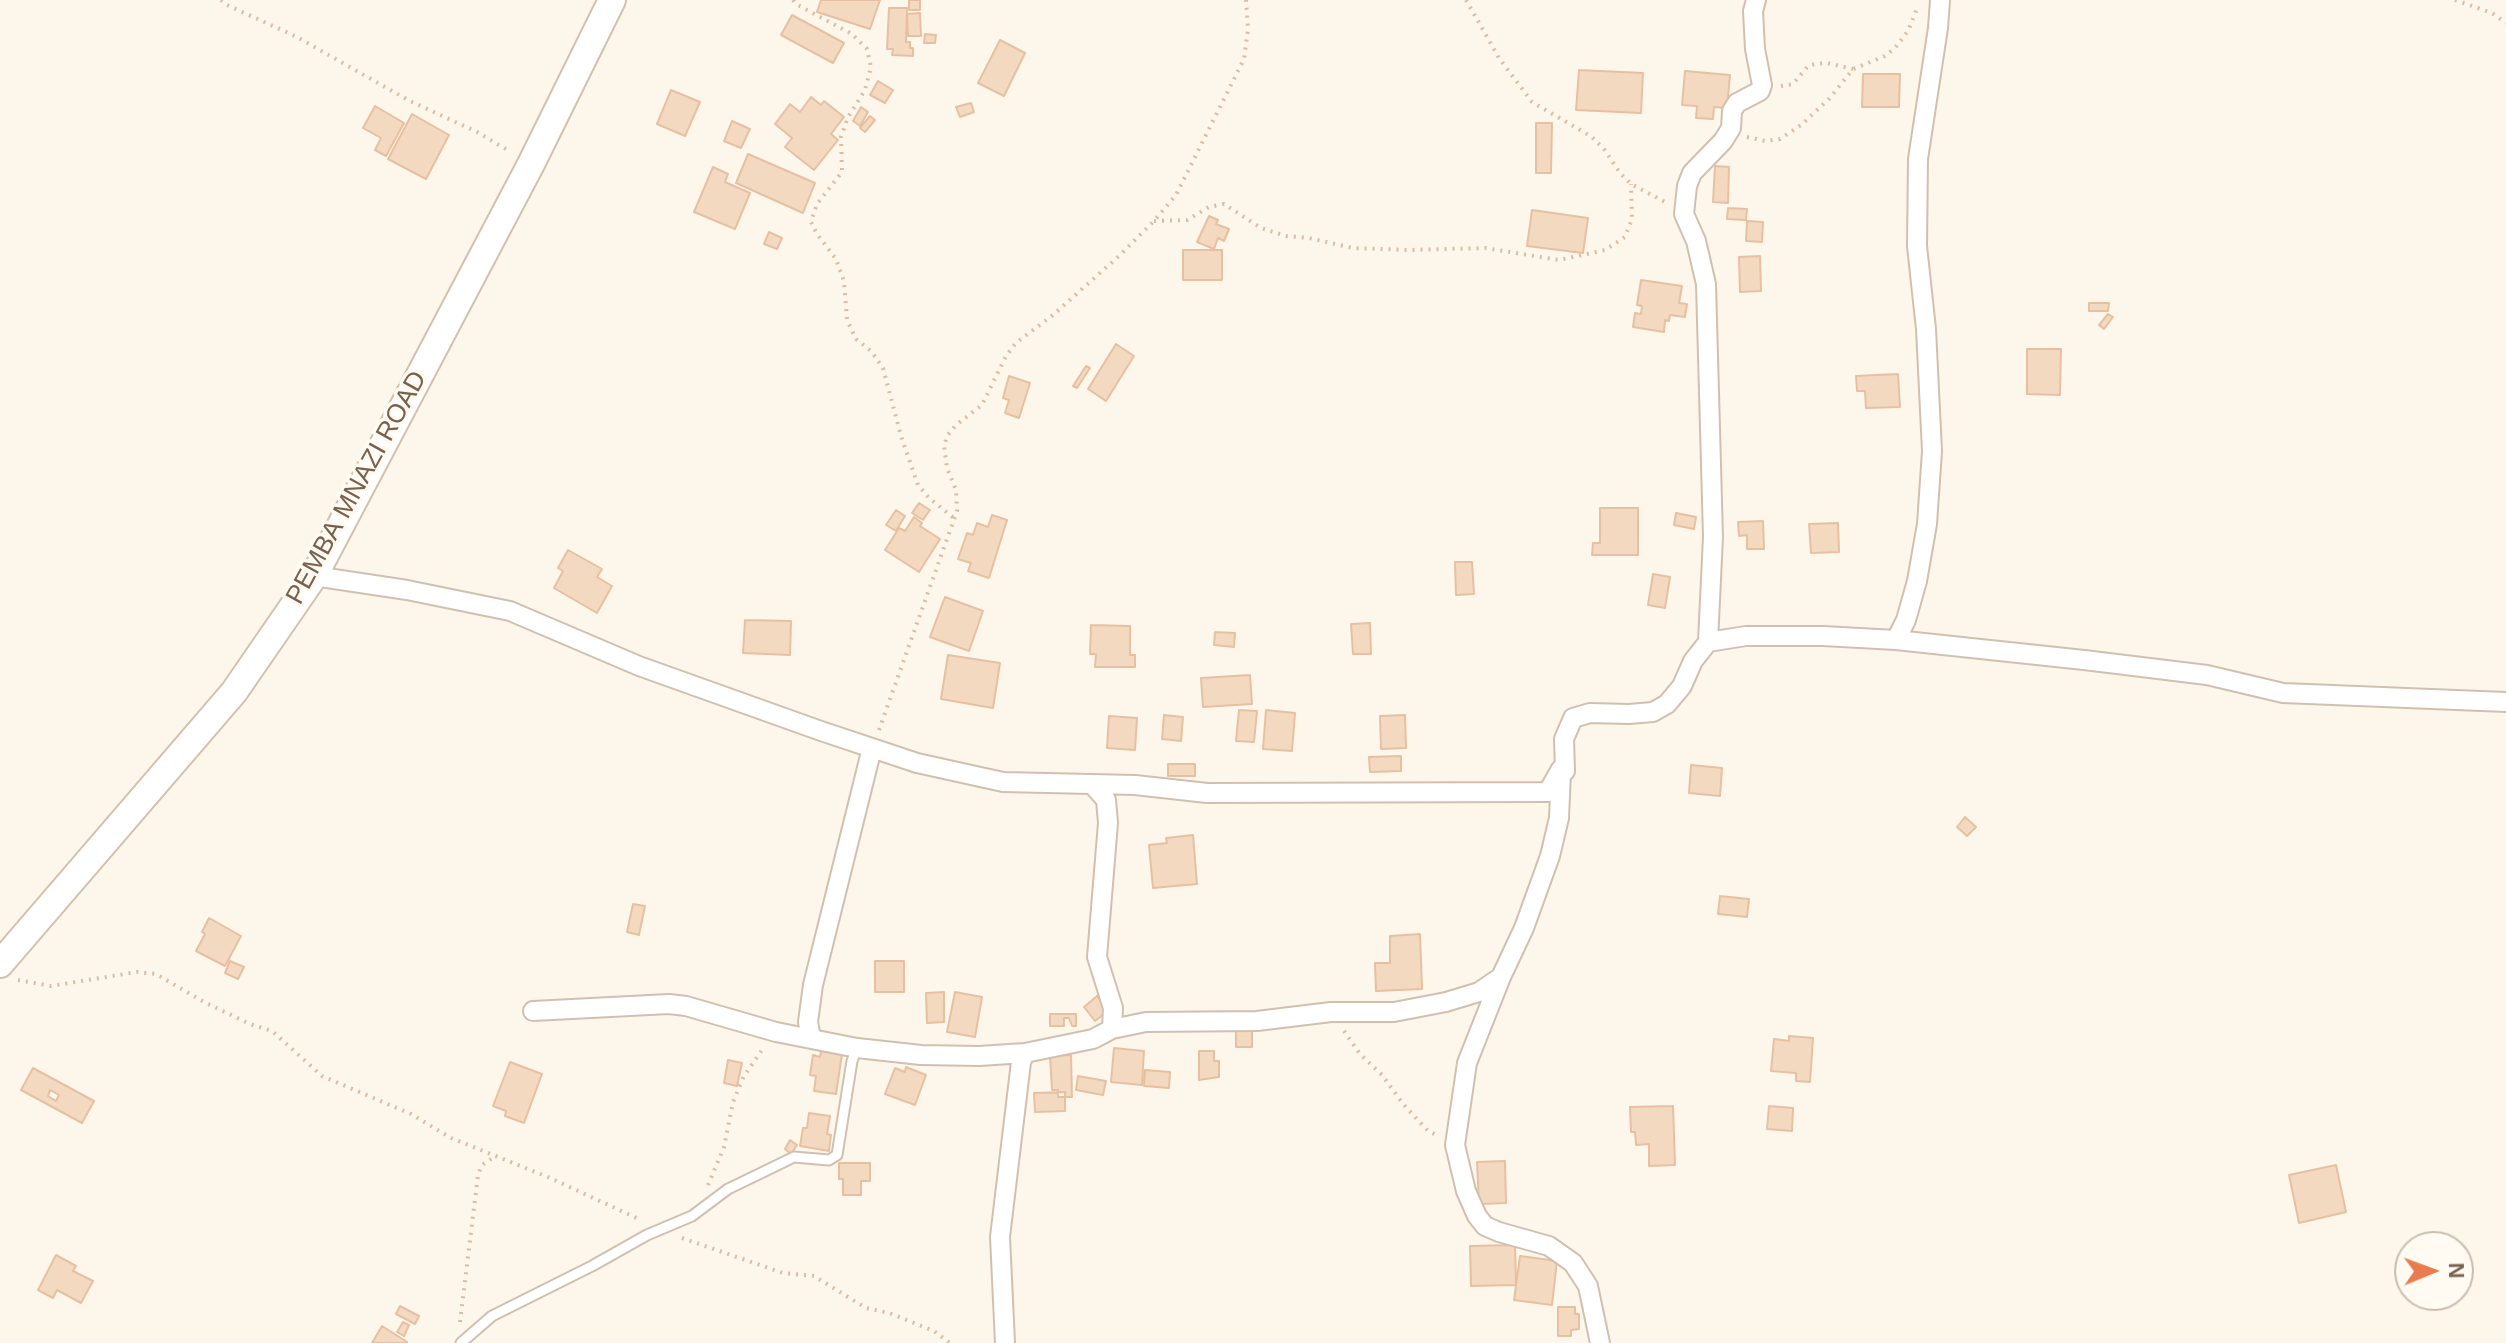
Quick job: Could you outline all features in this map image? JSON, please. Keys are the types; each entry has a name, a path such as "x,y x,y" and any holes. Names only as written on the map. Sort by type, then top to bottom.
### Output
{"main road":[{"name":"PEMBA MNAZI ROAD","path":"6,972 234,692 314,576 531,164 612,0"}],"street":[{"path":"1561,769 1565,771 1564,739 1573,718 1590,713 1653,712 1667,704 1682,686 1693,661 1708,642 1713,537 1706,284 1696,241 1684,214 1687,186 1692,173 1723,141 1731,128 1732,111 1737,103 1760,91 1762,85 1755,49 1753,11 1756,0"},
{"path":"1896,640 1906,620 1917,581 1927,524 1932,451 1926,329 1917,246 1918,159 1940,0"},
{"path":"314,576 407,590 510,611 639,666 872,748 917,763 1003,782 1135,785 1207,793 1548,792 1561,769"},
{"path":"1708,642 1746,636 1896,640 2207,675 2283,693 2506,702"},
{"path":"811,1038 808,1022 813,985 872,748"},
{"path":"1561,769 1559,818 1550,856 1524,928 1467,1063 1455,1145 1466,1191 1485,1226 1549,1246 1573,1263 1588,1286 1600,1343"},
{"path":"1093,785 1106,800 1108,823 1097,957 1113,1008 1112,1029"},
{"path":"533,1011 669,1004 776,1032 857,1048 921,1055 979,1056 1025,1053 1093,1039 1112,1029 1146,1022 1257,1021 1331,1012 1394,1012 1479,992 1501,977"},
{"path":"1005,1343 1000,1237 1021,1062 1025,1053"}],"lane":[{"path":"461,1343 492,1316 698,1212 728,1189 794,1157 829,1160 837,1155 852,1061 857,1048"}],"path":[{"path":"221,0 297,37 408,100 477,132 531,164"},
{"path":"793,0 852,34 867,49 871,67 865,90 848,117 841,137 842,172 817,204 811,222 836,259 844,281 847,320 856,339 871,351 883,368 918,485 955,519"},
{"path":"872,748 957,511 956,490 947,468 944,446 947,436 982,405 1006,356 1016,343 1053,315 1154,221 1176,195 1244,59 1248,29 1246,0"},
{"path":"1466,0 1499,58 1532,102 1592,137 1631,184 1684,214"},
{"path":"1731,128 1750,138 1765,141 1780,139 1810,117 1853,69 1885,56 1895,48 1908,31 1919,0"},
{"path":"2455,0 2492,13 2506,23"},
{"path":"1760,91 1793,84 1808,66 1815,64 1853,69"},
{"path":"1154,221 1187,220 1209,207 1224,204 1261,228 1286,236 1353,248 1485,248 1559,260 1605,250 1625,237 1632,219 1631,184"},
{"path":"6,972 51,986 137,972 156,974 204,1002 272,1031 322,1076 411,1114 451,1138 548,1177 662,1229 775,1271 814,1276 866,1308 889,1313 934,1331 950,1343"},
{"path":"1331,1012 1360,1054 1382,1075 1428,1131 1455,1145"},
{"path":"698,1212 724,1147 733,1102 744,1076 776,1032"},
{"path":"460,1331 478,1175 482,1165 494,1157"}],"building":[{"path":"821,0 880,0 870,29 817,12"},
{"path":"909,0 920,0 920,10 909,10"},
{"path":"889,8 907,8 906,42 910,42 910,48 913,48 913,56 892,55 893,49 887,49"},
{"path":"920,13 921,36 908,36 907,14"},
{"path":"792,15 844,43 833,63 781,35"},
{"path":"925,34 936,35 935,43 924,43"},
{"path":"1000,40 1025,53 1004,96 978,83"},
{"path":"1579,70 1643,73 1641,113 1576,110"},
{"path":"1685,71 1730,75 1727,108 1714,107 1713,119 1696,118 1697,106 1682,105"},
{"path":"1863,74 1900,74 1899,107 1862,107"},
{"path":"878,81 893,90 885,103 870,95"},
{"path":"671,90 700,102 685,136 657,124"},
{"path":"811,97 821,105 824,101 844,117 831,134 838,140 814,170 785,147 792,138 775,124 790,104 800,112"},
{"path":"971,103 974,112 960,117 956,107"},
{"path":"375,106 404,123 386,156 375,150 381,138 363,128"},
{"path":"861,107 868,112 860,126 853,121"},
{"path":"412,114 449,135 426,179 388,159"},
{"path":"870,116 875,120 865,132 860,128"},
{"path":"732,121 750,129 741,148 724,141"},
{"path":"1536,123 1552,123 1551,173 1536,173"},
{"path":"748,154 815,183 803,213 736,183"},
{"path":"1715,166 1729,167 1728,203 1713,202"},
{"path":"713,167 728,174 725,182 750,193 735,229 694,212"},
{"path":"1728,208 1747,209 1746,220 1727,219"},
{"path":"1532,210 1588,218 1583,253 1527,246"},
{"path":"1209,216 1218,220 1216,224 1229,229 1224,241 1218,238 1214,249 1197,242"},
{"path":"1747,221 1763,222 1762,242 1746,241"},
{"path":"769,232 782,238 777,249 764,244"},
{"path":"1183,250 1222,250 1222,280 1183,280"},
{"path":"1760,256 1761,291 1740,292 1739,257"},
{"path":"1641,280 1682,286 1679,303 1687,304 1685,317 1670,315 1669,321 1665,320 1664,332 1633,327 1635,313 1641,314 1642,306 1637,305"},
{"path":"2089,303 2109,303 2108,311 2089,311"},
{"path":"2108,314 2113,317 2104,329 2099,325"},
{"path":"1116,344 1134,356 1106,401 1088,389"},
{"path":"2027,349 2061,349 2060,395 2027,394"},
{"path":"1086,366 1090,368 1077,388 1073,386"},
{"path":"1898,374 1900,407 1866,408 1865,391 1857,391 1856,376"},
{"path":"1009,376 1030,383 1019,418 1005,413 1009,400 1003,398"},
{"path":"919,503 930,510 923,520 912,513"},
{"path":"1600,508 1638,508 1638,555 1592,555 1593,543 1600,543"},
{"path":"896,510 905,516 896,531 886,525"},
{"path":"1676,513 1696,517 1694,529 1674,525"},
{"path":"992,515 1007,520 989,578 968,571 971,563 958,559 967,533 973,535 977,523 988,527"},
{"path":"914,517 922,523 920,526 940,539 919,572 885,550 899,528 905,531"},
{"path":"1763,521 1764,549 1747,549 1747,535 1739,536 1738,522"},
{"path":"1838,523 1839,552 1811,553 1809,524"},
{"path":"568,550 602,569 597,577 612,586 597,613 554,588 563,571 558,568"},
{"path":"1455,562 1472,562 1474,594 1456,595"},
{"path":"1653,574 1670,577 1665,608 1648,605"},
{"path":"945,597 983,611 969,651 930,637"},
{"path":"745,620 791,621 790,655 743,653"},
{"path":"1370,623 1371,654 1353,654 1351,624"},
{"path":"1091,625 1130,626 1130,655 1135,655 1135,667 1095,667 1096,654 1090,654"},
{"path":"1215,632 1235,633 1234,647 1214,645"},
{"path":"948,655 1000,663 993,708 941,699"},
{"path":"1250,675 1252,704 1203,707 1201,678"},
{"path":"1239,710 1257,711 1254,742 1236,741"},
{"path":"1266,710 1295,713 1292,751 1263,749"},
{"path":"1164,715 1183,717 1181,741 1162,739"},
{"path":"1405,715 1406,748 1381,749 1380,716"},
{"path":"1109,716 1137,718 1135,750 1107,748"},
{"path":"1401,756 1401,771 1370,772 1369,757"},
{"path":"1168,764 1195,764 1195,776 1168,776"},
{"path":"1691,765 1722,768 1720,796 1689,793"},
{"path":"1965,817 1976,827 1967,836 1957,827"},
{"path":"1193,835 1197,884 1153,888 1149,845 1167,843 1166,838"},
{"path":"1720,896 1749,899 1747,917 1718,914"},
{"path":"633,904 645,906 639,935 627,932"},
{"path":"209,918 241,936 225,966 196,951"},
{"path":"1420,934 1422,989 1376,991 1375,963 1390,963 1390,936"},
{"path":"230,961 244,967 238,979 225,973"},
{"path":"875,961 904,961 904,992 875,992"},
{"path":"944,992 944,1022 927,1023 926,993"},
{"path":"955,992 982,997 975,1037 947,1032"},
{"path":"1097,996 1109,1010 1095,1021 1084,1007"},
{"path":"1050,1014 1076,1014 1076,1026 1072,1026 1069,1018 1064,1018 1064,1026 1050,1026"},
{"path":"1236,1031 1252,1031 1252,1047 1236,1047"},
{"path":"1789,1036 1813,1038 1810,1082 1796,1081 1796,1073 1771,1071 1774,1039 1789,1041"},
{"path":"1114,1048 1144,1051 1142,1085 1111,1082"},
{"path":"821,1051 842,1054 836,1094 814,1091 816,1076 810,1075 813,1055 820,1057"},
{"path":"1199,1051 1214,1051 1214,1061 1219,1061 1219,1077 1199,1080"},
{"path":"1071,1055 1072,1097 1058,1097 1058,1090 1052,1090 1050,1056"},
{"path":"728,1060 742,1063 737,1086 724,1083"},
{"path":"510,1062 542,1074 524,1123 505,1116 506,1111 493,1106"},
{"path":"906,1067 926,1075 915,1105 885,1094 895,1068 905,1072"},
{"path":"33,1068 94,1101 82,1123 21,1090","holes":["50,1090 59,1095 56,1101 48,1096"]},
{"path":"1145,1070 1170,1072 1169,1088 1144,1086"},
{"path":"1078,1076 1106,1081 1103,1095 1076,1090"},
{"path":"1065,1092 1065,1111 1035,1112 1034,1093"},
{"path":"1673,1106 1675,1165 1649,1166 1649,1144 1636,1145 1635,1132 1631,1132 1630,1107"},
{"path":"1769,1106 1793,1108 1792,1131 1767,1129"},
{"path":"809,1113 830,1116 827,1134 831,1135 829,1151 800,1146"},
{"path":"790,1140 797,1145 791,1154 785,1149"},
{"path":"1505,1161 1506,1203 1479,1204 1477,1162"},
{"path":"839,1163 870,1163 870,1181 861,1181 861,1195 843,1195"},
{"path":"2336,1165 2346,1212 2299,1223 2289,1175"},
{"path":"1515,1245 1516,1285 1471,1286 1470,1246"},
{"path":"56,1255 76,1266 73,1271 93,1281 81,1303 57,1290 53,1298 38,1290"},
{"path":"1520,1256 1557,1261 1552,1305 1514,1300"},
{"path":"400,1306 419,1316 415,1324 396,1314"},
{"path":"1558,1307 1575,1307 1575,1314 1579,1314 1579,1329 1571,1330 1571,1336 1558,1336"},
{"path":"403,1322 409,1325 404,1336 397,1332"},
{"path":"382,1326 407,1342 372,1343"}]}
